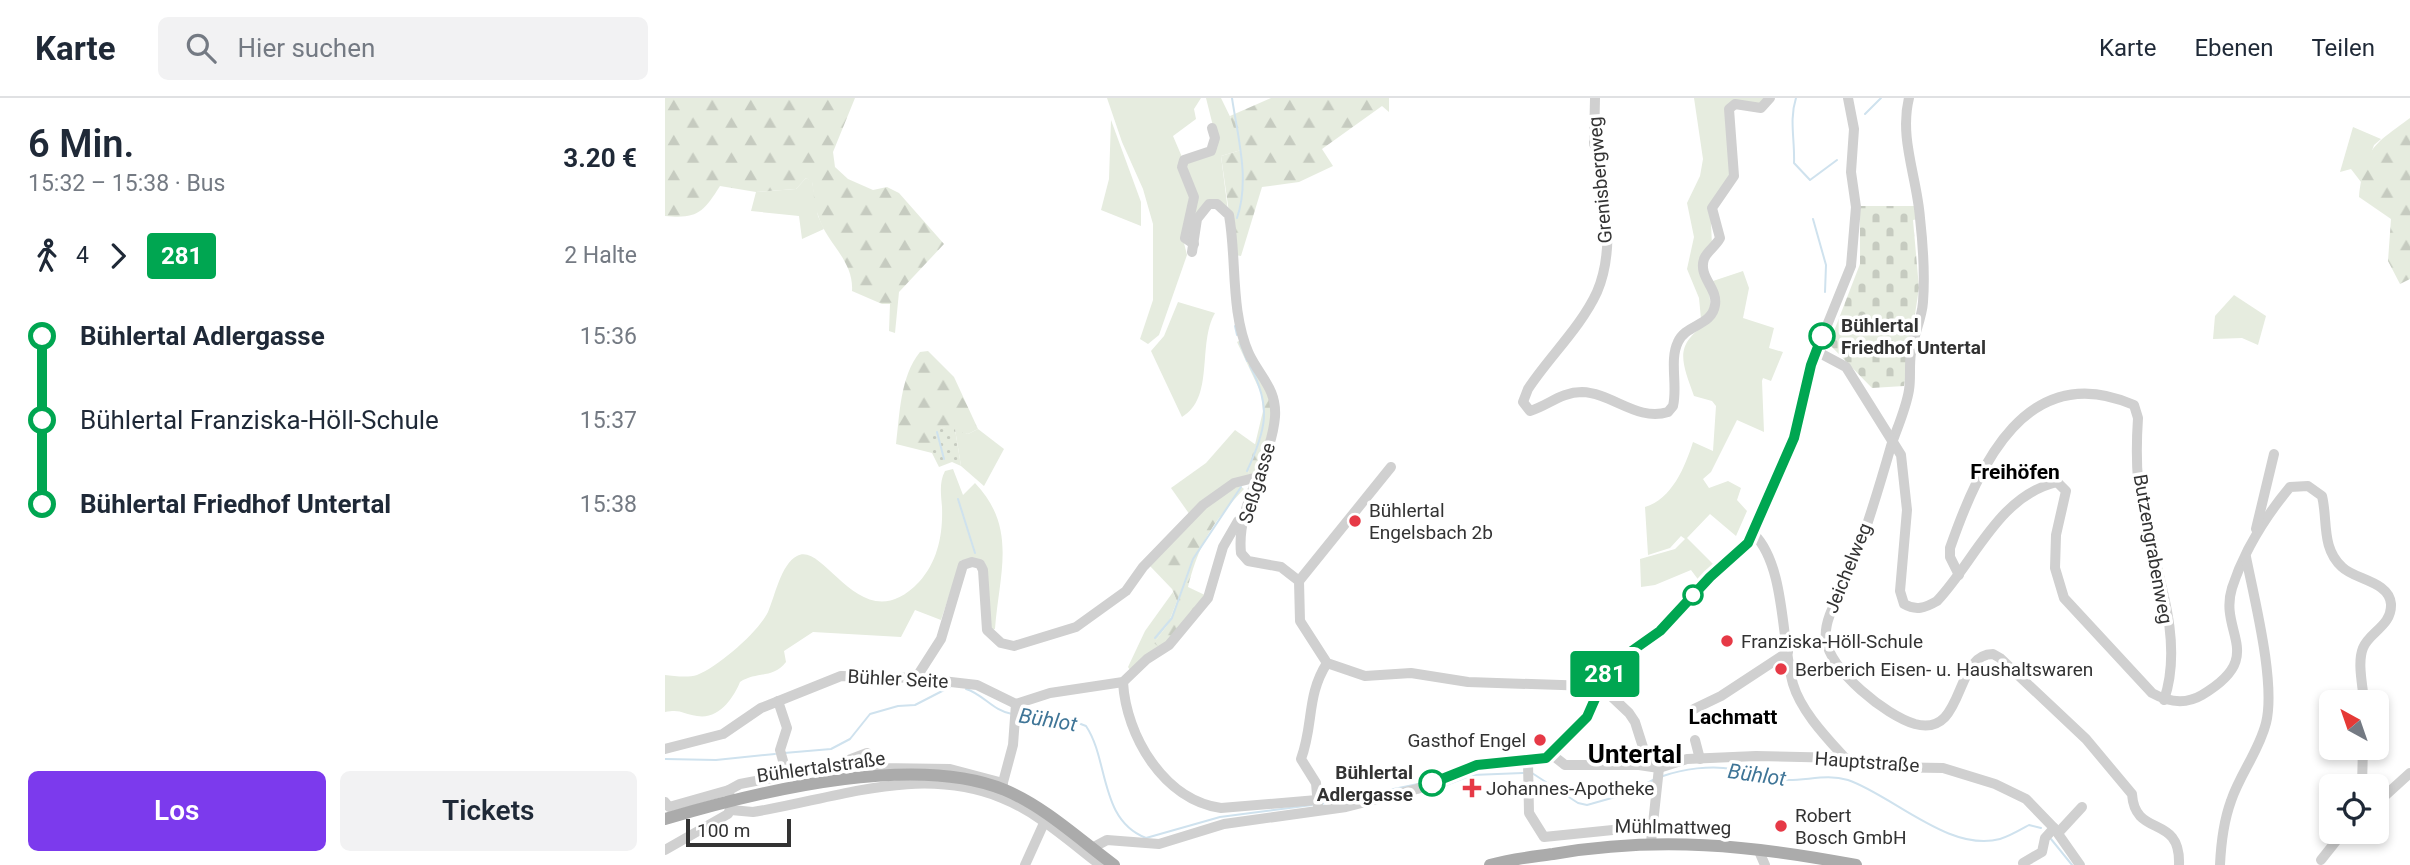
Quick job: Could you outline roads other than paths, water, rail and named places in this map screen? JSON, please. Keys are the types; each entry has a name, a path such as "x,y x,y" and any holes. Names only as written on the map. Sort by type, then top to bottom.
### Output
{"main road":[{"name":"Bühlertalstraße","path":"666,809 785,789 893,776 962,779 1001,790 1040,809 1114,865"},
{"name":"Mühlmattweg","path":"1490,865 1602,846 1651,842 1758,849 1779,857 1856,865"}],"street":[{"name":"Grenisbergweg","path":"1595,98 1594,144 1600,153 1608,230 1604,270 1591,304 1528,389 1523,401 1530,411 1554,398 1584,392 1651,414 1668,412 1673,406 1677,345 1686,333 1709,319 1715,306 1714,293 1702,270 1705,256 1720,238 1712,208 1734,176 1729,109 1735,104 1761,108 1770,98"},
{"path":"1092,848 1107,840 1159,844 1224,824 1417,789 1477,765 1528,768 1551,754 1587,717 1609,667 1660,631 1754,534 1794,438 1816,351 1844,288 1854,247 1856,207 1851,156 1854,129 1848,98"},
{"name":"Jeichelweg","path":"1909,98 1905,125 1920,212 1923,305 1910,355 1909,391 1887,468 1855,559 1827,623 1829,653 1846,675 1877,702 1903,719 1924,726 1932,725 1946,716 1972,666 1982,657 1993,654 2000,658 2086,739 2132,794 2132,803 2143,819 2172,834 2180,845 2179,865"},
{"name":"Seßgasse","path":"1212,128 1215,138 1211,151 1184,160 1182,167 1194,197 1185,238 1193,248 1200,211 1213,204 1224,209 1230,224 1236,300 1245,341 1272,390 1275,402 1271,435 1244,517 1240,544 1243,558 1281,567 1299,580"},
{"path":"1816,351 1846,367 1901,455 1907,510 1900,598 1909,607 1926,608 1937,601 1998,520 2025,496 2053,482 2062,483 2066,491 2056,535 2055,568 2064,598 2152,693 2164,700 2178,702 2198,697 2222,682 2231,671 2237,655 2238,642 2229,603 2254,540 2290,486 2308,486 2322,496 2327,541 2335,559 2354,577 2384,590 2391,606 2382,628 2364,645 2361,656 2363,690"},
{"name":"Butzengrabenweg","path":"1959,575 1950,557 1950,548 1973,486 2003,435 2040,407 2077,391 2108,394 2134,405 2138,418 2142,507 2167,612 2170,648 2168,688 2164,700"},
{"path":"2254,540 2274,454"},
{"path":"1391,467 1299,580 1300,621 1327,663 1365,676 1411,673 1468,682 1599,689 1617,700 1635,722 1655,769 1651,842"},
{"path":"916,678 941,639 963,565 980,564 983,570 987,630 1002,643 1014,646 1067,632 1126,591 1143,567 1203,505 1234,483 1258,477"},
{"path":"730,800 740,784 838,764 867,753 879,768 950,769 1001,790 1016,722 1016,707 1051,693 1123,682 1147,659 1177,638 1198,614 1211,590 1223,547 1238,521 1244,517"},
{"path":"1754,534 1760,540 1776,584 1796,693 1845,758"},
{"path":"2220,865 2221,834 2231,800 2256,751 2267,722 2269,701 2260,623 2246,556"},
{"path":"1694,709 1721,696 1788,652"},
{"path":"1318,807 1316,783 1301,759 1307,742 1313,687 1327,663"},
{"name":"Bühler Seite","path":"665,749 723,734 761,708 841,676 916,678 977,685 1016,707"},
{"path":"1123,682 1124,705 1138,739 1162,774 1188,798 1205,806 1221,808 1318,807"},
{"path":"778,701 787,728 781,754 787,775"},
{"path":"1695,740 1700,759"},
{"name":"Hauptstraße","path":"1551,754 1565,765 1655,769 1669,763 1700,759 1845,758 1880,767 1933,766 1964,773 2026,799 2080,865"},
{"path":"1528,768 1529,813 1544,837 1652,826"},
{"path":"2389,792 2410,773"},
{"name":"Bühlertalstraße","path":"1001,790 1100,864"},
{"name":"Bühlertalstraße","path":"665,850 730,800"},
{"path":"2023,863 2042,852 2052,834 2082,807"},
{"path":"1025,865 1044,823"},
{"path":"2321,860 2334,844"},
{"path":"1758,849 1765,865"},
{"path":"1771,865 1779,857"}],"waterway":[{"path":"1232,98 1243,174 1237,218"},
{"path":"1796,98 1793,122 1794,163 1810,180 1837,160"},
{"path":"1865,114 1881,98"},
{"path":"1813,219 1826,265 1825,292"},
{"path":"1235,326 1237,335"},
{"path":"1240,343 1247,361"},
{"path":"1247,471 1259,443 1264,418 1261,394 1250,366"},
{"path":"937,432 944,459"},
{"path":"1155,638 1172,618 1193,559 1241,487"},
{"path":"958,499 975,553"},
{"name":"Bühlot","path":"784,753 831,749 850,739 870,714 898,706 915,705 950,687"},
{"name":"Bühlot","path":"966,689 999,710 1012,714"},
{"name":"Bühlot","path":"1021,715 1065,718 1086,726 1093,740 1112,804 1120,818 1146,838 1220,817 1312,805"},
{"name":"Bühlot","path":"665,759 716,760 775,754"},
{"name":"Bühlot","path":"1663,776 1715,767 1781,780 1841,778 1865,787 1922,820 1961,838 1981,841 2000,839 2029,825 2041,828"},
{"name":"Bühlot","path":"1433,790 1472,775 1523,773"},
{"name":"Bühlot","path":"1532,773 1578,803 1587,805 1626,794 1655,779"},
{"name":"Bühlot","path":"1321,804 1418,784"},
{"name":"Bühlot","path":"2051,839 2072,865"}],"place":[{"name":"Bühlertal Friedhof Untertal","path":"1822,336"},
{"name":"Bühlertal Engelsbach 2b","path":"1355,521"},
{"name":"Franziska-Höll-Schule","path":"1727,641"},
{"name":"Berberich Eisen- u. Haushaltswaren","path":"1781,669"},
{"name":"Gasthof Engel","path":"1540,740"},
{"name":"Bühlertal Adlergasse","path":"1432,783"},
{"name":"Johannes-Apotheke","path":"1472,788"},
{"name":"Robert Bosch GmbH","path":"1781,826"}],"district":[{"name":"Freihöfen","path":"2015,472"},
{"name":"Lachmatt","path":"1733,717"},
{"name":"Untertal","path":"1635,754"}]}
